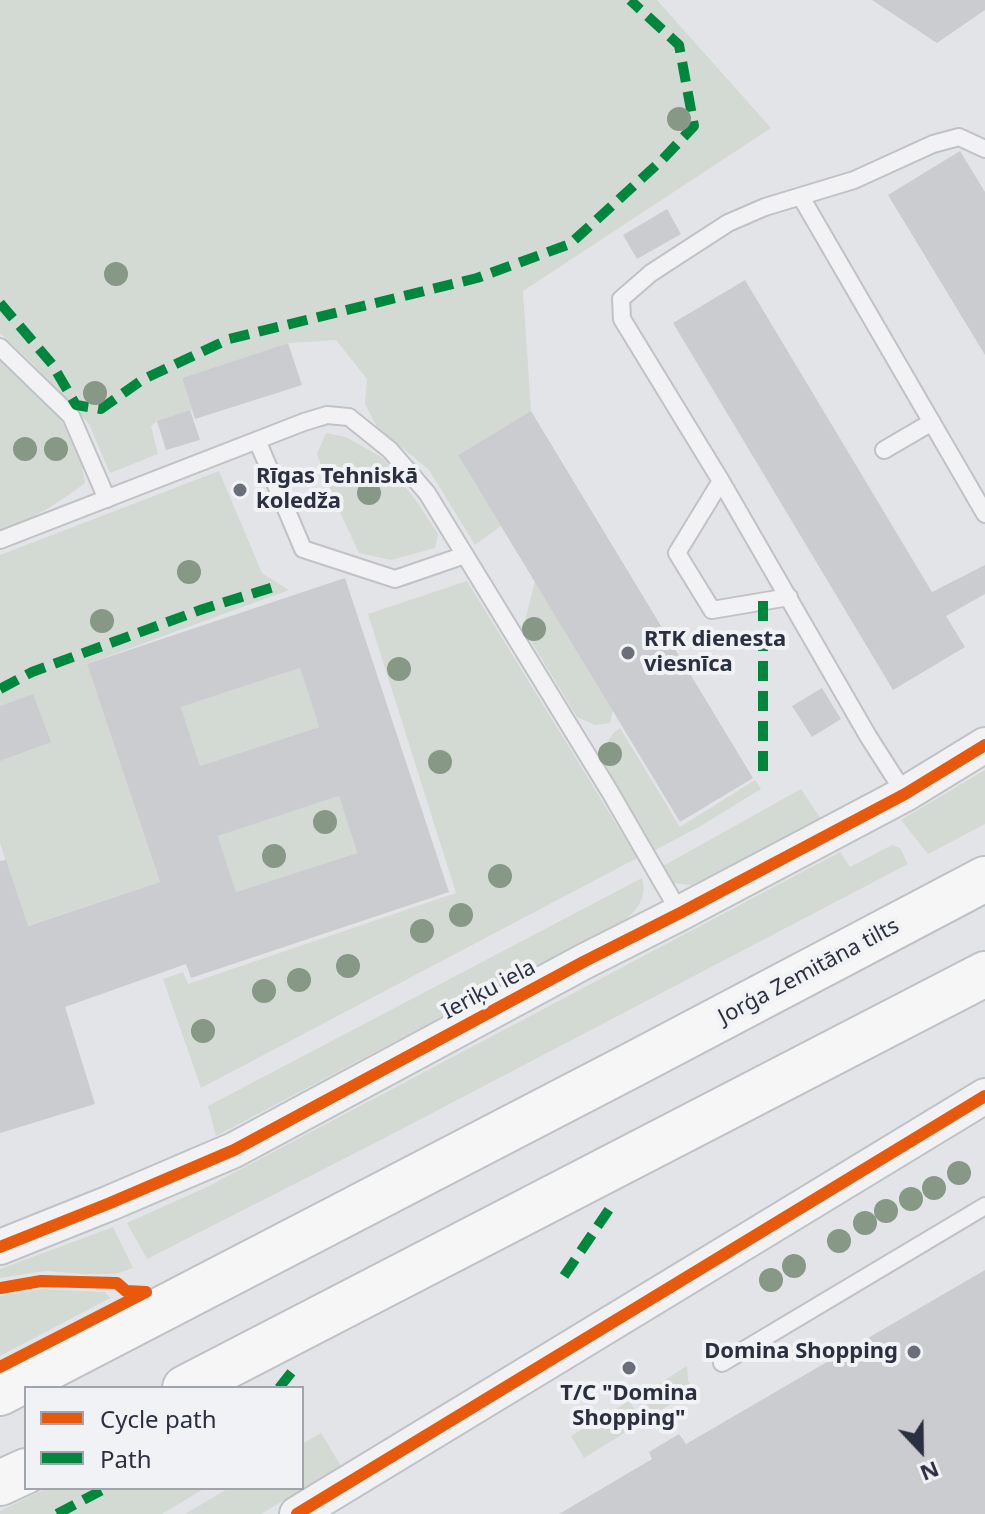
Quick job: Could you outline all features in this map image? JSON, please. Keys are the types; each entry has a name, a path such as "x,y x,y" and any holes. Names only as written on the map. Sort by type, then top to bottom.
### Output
{"main road":[{"name":"Jorģa Zemitāna tilts","path":"0,1393 985,879"},
{"path":"189,1386 985,974"},
{"path":"0,1483 24,1472"}],"street":[{"name":"Ieriķu iela","path":"0,1247 234,1150 585,961 905,794 985,745"},
{"path":"297,1514 985,1096"},
{"path":"0,1490 24,1472"}],"lane":[{"path":"905,794 622,319 621,299 651,273 728,223 765,207 854,180 933,144 959,137 985,149"},
{"path":"801,197 985,514"},
{"path":"0,347 71,416 107,499"},
{"path":"0,540 327,415 349,417 390,450 427,493 610,792 680,913"},
{"path":"884,450 932,422"},
{"path":"257,440 303,549 395,579 465,555"},
{"path":"721,481 677,553 712,610 789,597"},
{"path":"722,1363 985,1206"}],"shaded area":[{"path":"0,0 657,0 771,128 523,291 531,411 458,455 501,526 475,545 429,470 377,427 365,404 367,379 336,340 288,343 182,378 192,410 157,421 151,426 158,454 110,473 89,424 0,333"},
{"path":"0,355 50,401 80,454 85,483 23,522 0,531"},
{"path":"326,433 346,437 383,458 438,534 435,548 391,560 359,553 317,454"},
{"path":"219,471 262,573 289,590 87,664 160,882 27,926 0,843 0,555"},
{"path":"467,581 637,858 201,1088 163,979 183,972 188,984 456,893 368,614"},
{"path":"535,581 613,711 610,723 595,725 577,717 523,628"},
{"path":"300,668 319,727 200,766 181,707"},
{"path":"620,728 680,827 755,780 761,789 655,850 607,769 607,746 611,736"},
{"path":"985,770 985,824 928,854 901,820"},
{"path":"801,789 821,819 692,885 673,883 663,866"},
{"path":"339,796 357,853 236,892 218,836"},
{"path":"892,845 900,848 908,864 147,1259 127,1223 209,1186 840,852 850,867"},
{"path":"642,878 641,901 627,919 216,1136 208,1106"},
{"path":"113,1227 133,1268 115,1274 46,1271 0,1278 0,1269"},
{"path":"42,1289 105,1292 110,1298 0,1356 0,1296"},
{"path":"687,1366 693,1392 653,1414 641,1395"},
{"path":"629,1401 642,1422 584,1458 571,1436"},
{"path":"321,1433 341,1466 304,1488 304,1443"},
{"path":"43,1490 202,1490 162,1514 0,1514 0,1511"},
{"path":"226,1490 301,1490 261,1514 185,1514"}],"building":[{"path":"872,0 985,0 985,10 937,43"},
{"path":"960,151 985,192 985,355 888,195"},
{"path":"667,209 681,234 637,259 623,235"},
{"path":"745,280 932,592 985,565 985,594 946,616 965,647 893,690 673,323"},
{"path":"288,343 302,385 195,419 182,378"},
{"path":"190,410 200,440 166,450 157,421"},
{"name":"RTK dienesta viesnīca","path":"531,411 753,778 680,822 458,455"},
{"path":"345,578 449,892 191,978 186,964 65,1007 95,1104 0,1133 0,861 6,860 28,926 160,882 87,664","holes":["300,668 319,727 200,766 181,707","339,796 357,853 236,892 218,836"]},
{"path":"822,688 841,719 812,737 792,706"},
{"path":"33,694 51,742 0,761 0,706"},
{"name":"Domina Shopping","path":"985,1270 985,1514 559,1514 652,1459 649,1452 679,1434 686,1444"}],"marked path":[{"path":"0,303 52,364 76,405 101,409 142,380 229,339 477,278 570,244 662,160 694,126 679,45 630,0"},
{"path":"0,689 32,672 203,609 280,585"},
{"path":"763,601 763,776"},
{"path":"564,1276 612,1205"},
{"path":"281,1386 294,1369"},
{"path":"57,1514 102,1490"}],"cycle path":[{"path":"0,1247 234,1150 585,961 905,794 985,745"},
{"path":"297,1514 985,1096"},
{"path":"0,1288 41,1281 117,1283 126,1291 146,1292"},
{"path":"0,1367 146,1292"}],"place":[{"name":"Rīgas Tehniskā koledža","path":"240,490"},
{"name":"RTK dienesta viesnīca","path":"628,653"},
{"name":"Domina Shopping","path":"914,1352"},
{"name":"T/C \"Domina Shopping\"","path":"629,1368"}]}
